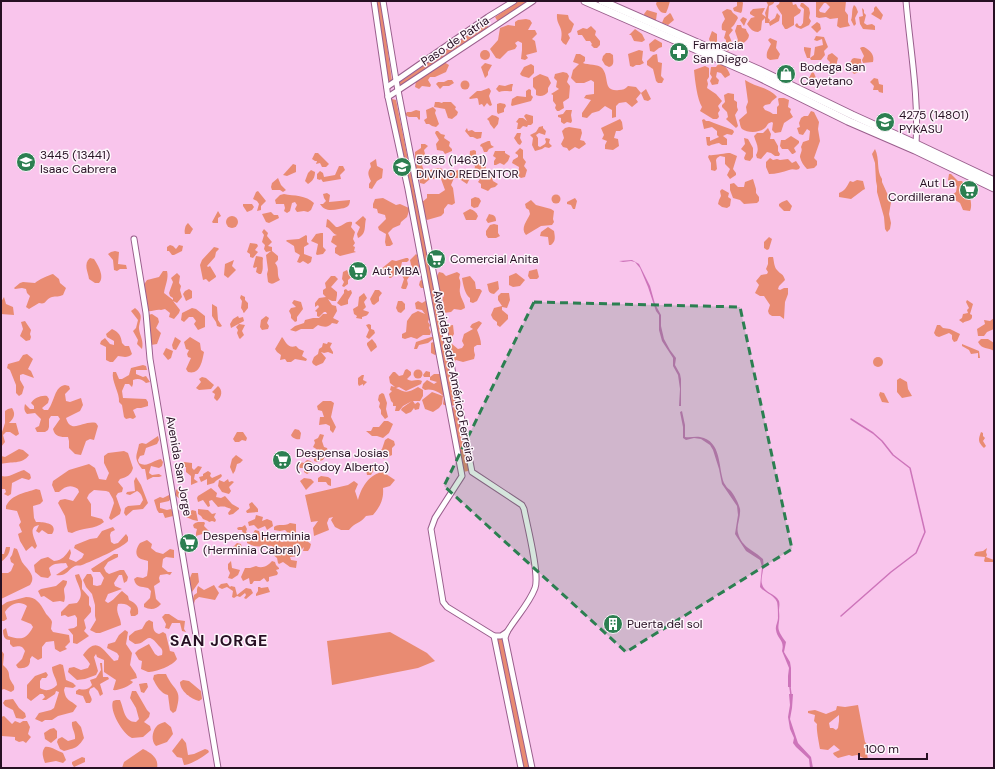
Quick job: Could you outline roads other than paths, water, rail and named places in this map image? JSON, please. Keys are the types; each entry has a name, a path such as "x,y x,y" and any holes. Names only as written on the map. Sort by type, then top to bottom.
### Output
{"highway":[{"path":"585,1 758,73"},
{"path":"602,1 758,73 848,122 916,147 994,182"},
{"path":"916,147 994,188"}],"street":[{"name":"Avenida Padre Américo Ferreira","path":"374,1 388,98 408,189 462,476 435,518 431,529 443,602 447,607 494,636"},
{"name":"Avenida Padre Américo Ferreira","path":"383,1 396,80 472,472 518,502 524,509 537,580 531,596 507,632"},
{"name":"Paso de Patria","path":"387,87 514,1"},
{"name":"Paso de Patria","path":"388,98 533,1"},
{"path":"906,1 914,76 917,126 916,147"},
{"path":"496,13 502,22"},
{"path":"484,20 491,29"},
{"name":"Avenida San Jorge","path":"134,239 146,313 150,359 218,768"},
{"path":"462,476 472,472"},
{"path":"507,632 501,636 494,636 521,768"},
{"path":"507,632 506,638 532,768"}],"waterway":[{"path":"841,616 891,572 916,553 925,532 910,468 893,455 882,441 873,433 851,419"},
{"path":"790,687 791,695"}],"place":[{"name":"Farmacia San Diego","path":"679,52"},
{"name":"Bodega San Cayetano","path":"786,74"},
{"name":"4275 (14801) PYKASU","path":"885,122"},
{"name":"3445 (13441) Isaac Cabrera","path":"26,162"},
{"name":"5585 (14631) DIVINO REDENTOR","path":"402,167"},
{"name":"Aut La Cordillerana","path":"969,190"},
{"name":"Comercial Anita","path":"436,259"},
{"name":"Aut MBA","path":"358,271"},
{"name":"Despensa Josias ( Godoy Alberto)","path":"282,460"},
{"name":"Despensa Herminia (Herminia Cabral)","path":"189,543"},
{"name":"Puerta del sol","path":"613,624"}],"district":[{"name":"SAN JORGE","path":"219,640"}]}
